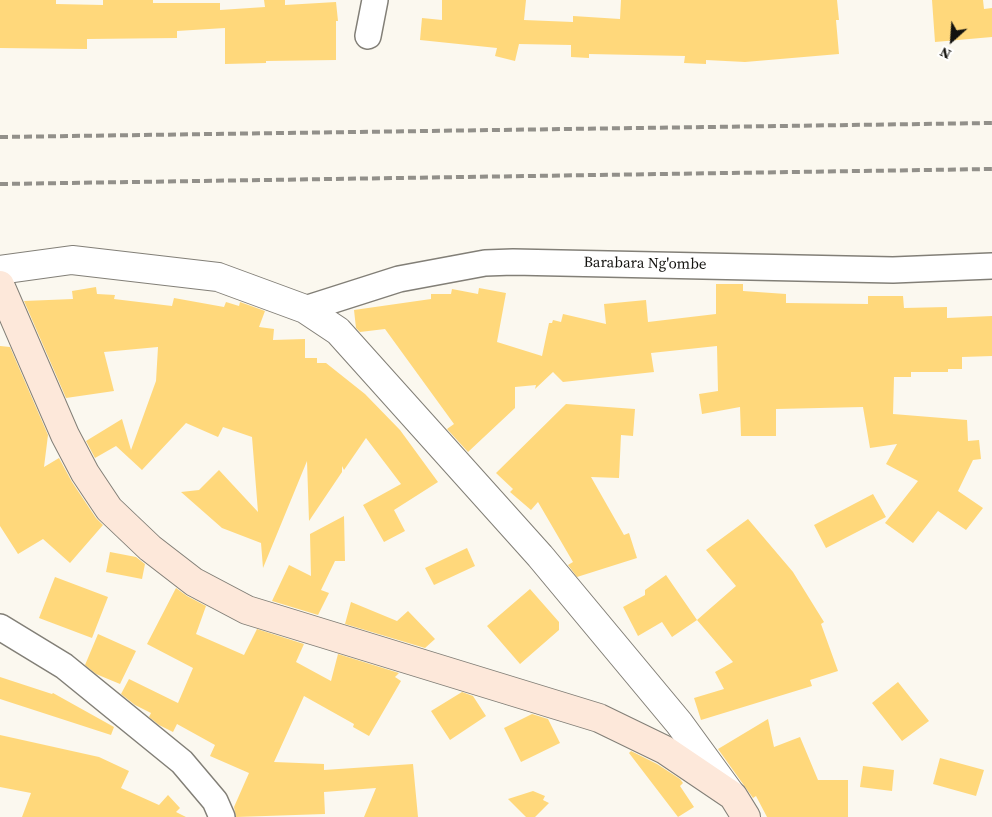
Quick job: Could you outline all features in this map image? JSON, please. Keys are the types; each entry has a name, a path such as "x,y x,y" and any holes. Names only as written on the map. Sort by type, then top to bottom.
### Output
{"main road":[{"path":"1,283 66,435 86,473 109,509 150,548 194,582 247,610 599,718 664,750 739,807"}],"street":[{"path":"368,36 375,0"},
{"path":"1,283 72,260 218,277 305,309 338,332 540,556 679,723 739,807"},
{"name":"Barabara Ng'ombe","path":"305,309 399,279 485,263 522,262 893,270 992,266"},
{"path":"0,627 64,666 182,762 215,801 222,817"}],"building":[{"path":"0,0 56,0 56,4 103,5 103,0 153,0 153,3 220,3 220,10 265,7 264,0 285,0 285,5 336,2 338,21 336,21 336,60 266,61 266,63 225,64 225,28 177,31 177,38 87,39 87,49 0,48"},
{"path":"442,0 526,0 524,20 573,22 573,16 620,19 621,0 837,0 839,20 836,20 839,54 745,62 706,60 706,64 684,63 685,56 589,54 589,58 571,57 571,45 519,44 515,61 495,56 497,48 420,40 422,18 442,20"},
{"path":"932,0 983,0 984,9 992,8 992,37 935,42"},
{"path":"716,284 743,284 743,291 786,294 786,303 868,304 868,296 903,296 904,308 947,307 947,318 992,316 992,356 962,357 962,369 948,369 948,372 911,372 911,377 894,377 893,414 967,420 968,441 979,440 981,459 973,460 958,491 983,508 966,530 938,511 913,543 885,523 918,481 886,464 897,444 870,448 863,407 776,409 776,436 741,436 740,407 702,414 699,394 718,391 717,346 651,353 654,372 563,382 553,372 535,389 536,385 515,387 515,408 468,452 447,429 454,424 385,329 360,332 356,328 354,310 431,299 431,294 451,294 452,289 478,294 479,288 506,293 497,342 542,356 549,323 552,323 553,320 561,322 563,314 606,324 604,304 646,300 648,322 716,314"},
{"path":"96,287 97,294 115,295 114,299 172,306 174,298 224,307 226,302 239,306 240,302 265,311 259,327 274,329 273,340 305,339 305,358 317,358 317,363 326,363 365,394 400,430 438,482 394,510 405,531 384,542 363,505 401,484 366,438 344,470 342,466 342,472 309,521 307,461 263,568 261,543 222,528 181,492 199,490 219,470 258,512 252,437 223,427 218,437 186,423 142,470 116,446 95,458 86,441 122,419 131,450 156,381 158,347 104,352 114,391 66,398 24,301 73,299 72,291"},
{"path":"0,346 10,347 48,435 44,467 59,458 72,482 96,518 103,525 70,563 43,539 18,554 0,526"},
{"path":"566,404 635,409 633,436 621,435 619,478 591,477 624,535 629,533 637,558 577,577 568,565 573,562 538,502 531,510 510,492 513,489 496,473"},
{"path":"873,494 886,517 826,548 814,525"},
{"path":"344,516 345,561 335,561 321,590 329,593 318,615 272,601 289,565 311,576 310,534"},
{"path":"748,519 793,572 824,622 821,624 838,671 810,680 812,686 701,720 694,698 724,689 715,672 733,662 697,620 736,586 706,550"},
{"path":"467,548 475,566 434,585 425,568"},
{"path":"110,552 136,557 145,564 142,579 106,572"},
{"path":"666,575 697,620 672,637 662,622 638,636 623,607 645,595 645,590"},
{"path":"55,577 108,597 92,638 39,618"},
{"path":"176,588 206,606 196,634 244,655 257,629 304,644 296,662 331,681 338,654 399,673 395,677 401,681 369,736 353,727 354,724 304,696 274,762 324,764 324,770 413,764 418,817 364,817 376,788 324,792 325,814 236,817 234,807 249,773 210,756 215,745 177,724 173,732 159,725 149,717 151,713 135,705 121,694 129,679 178,703 193,668 147,644"},
{"path":"530,589 559,622 559,630 520,664 487,626"},
{"path":"351,602 397,621 408,611 435,639 425,648 345,624"},
{"path":"98,634 136,651 120,684 96,674 85,665"},
{"path":"0,677 53,693 114,727 111,735 0,699"},
{"path":"898,682 929,721 902,741 872,703"},
{"path":"462,692 473,696 486,716 450,740 431,711"},
{"path":"532,714 548,719 560,743 521,762 504,728"},
{"path":"768,719 774,747 800,737 818,780 848,780 848,817 767,817 756,796 753,798 718,749"},
{"path":"0,735 99,757 129,771 121,788 159,805 168,795 180,808 176,812 186,817 22,817 31,793 0,787"},
{"path":"631,751 657,764 680,779 683,783 680,786 694,807 678,817 629,753"},
{"path":"940,758 984,770 976,796 933,784"},
{"path":"863,766 894,770 892,791 860,787"},
{"path":"533,791 545,796 543,800 549,803 535,817 526,817 508,799"}],"railway":[{"path":"0,137 992,123"},
{"path":"0,184 992,169"}]}
